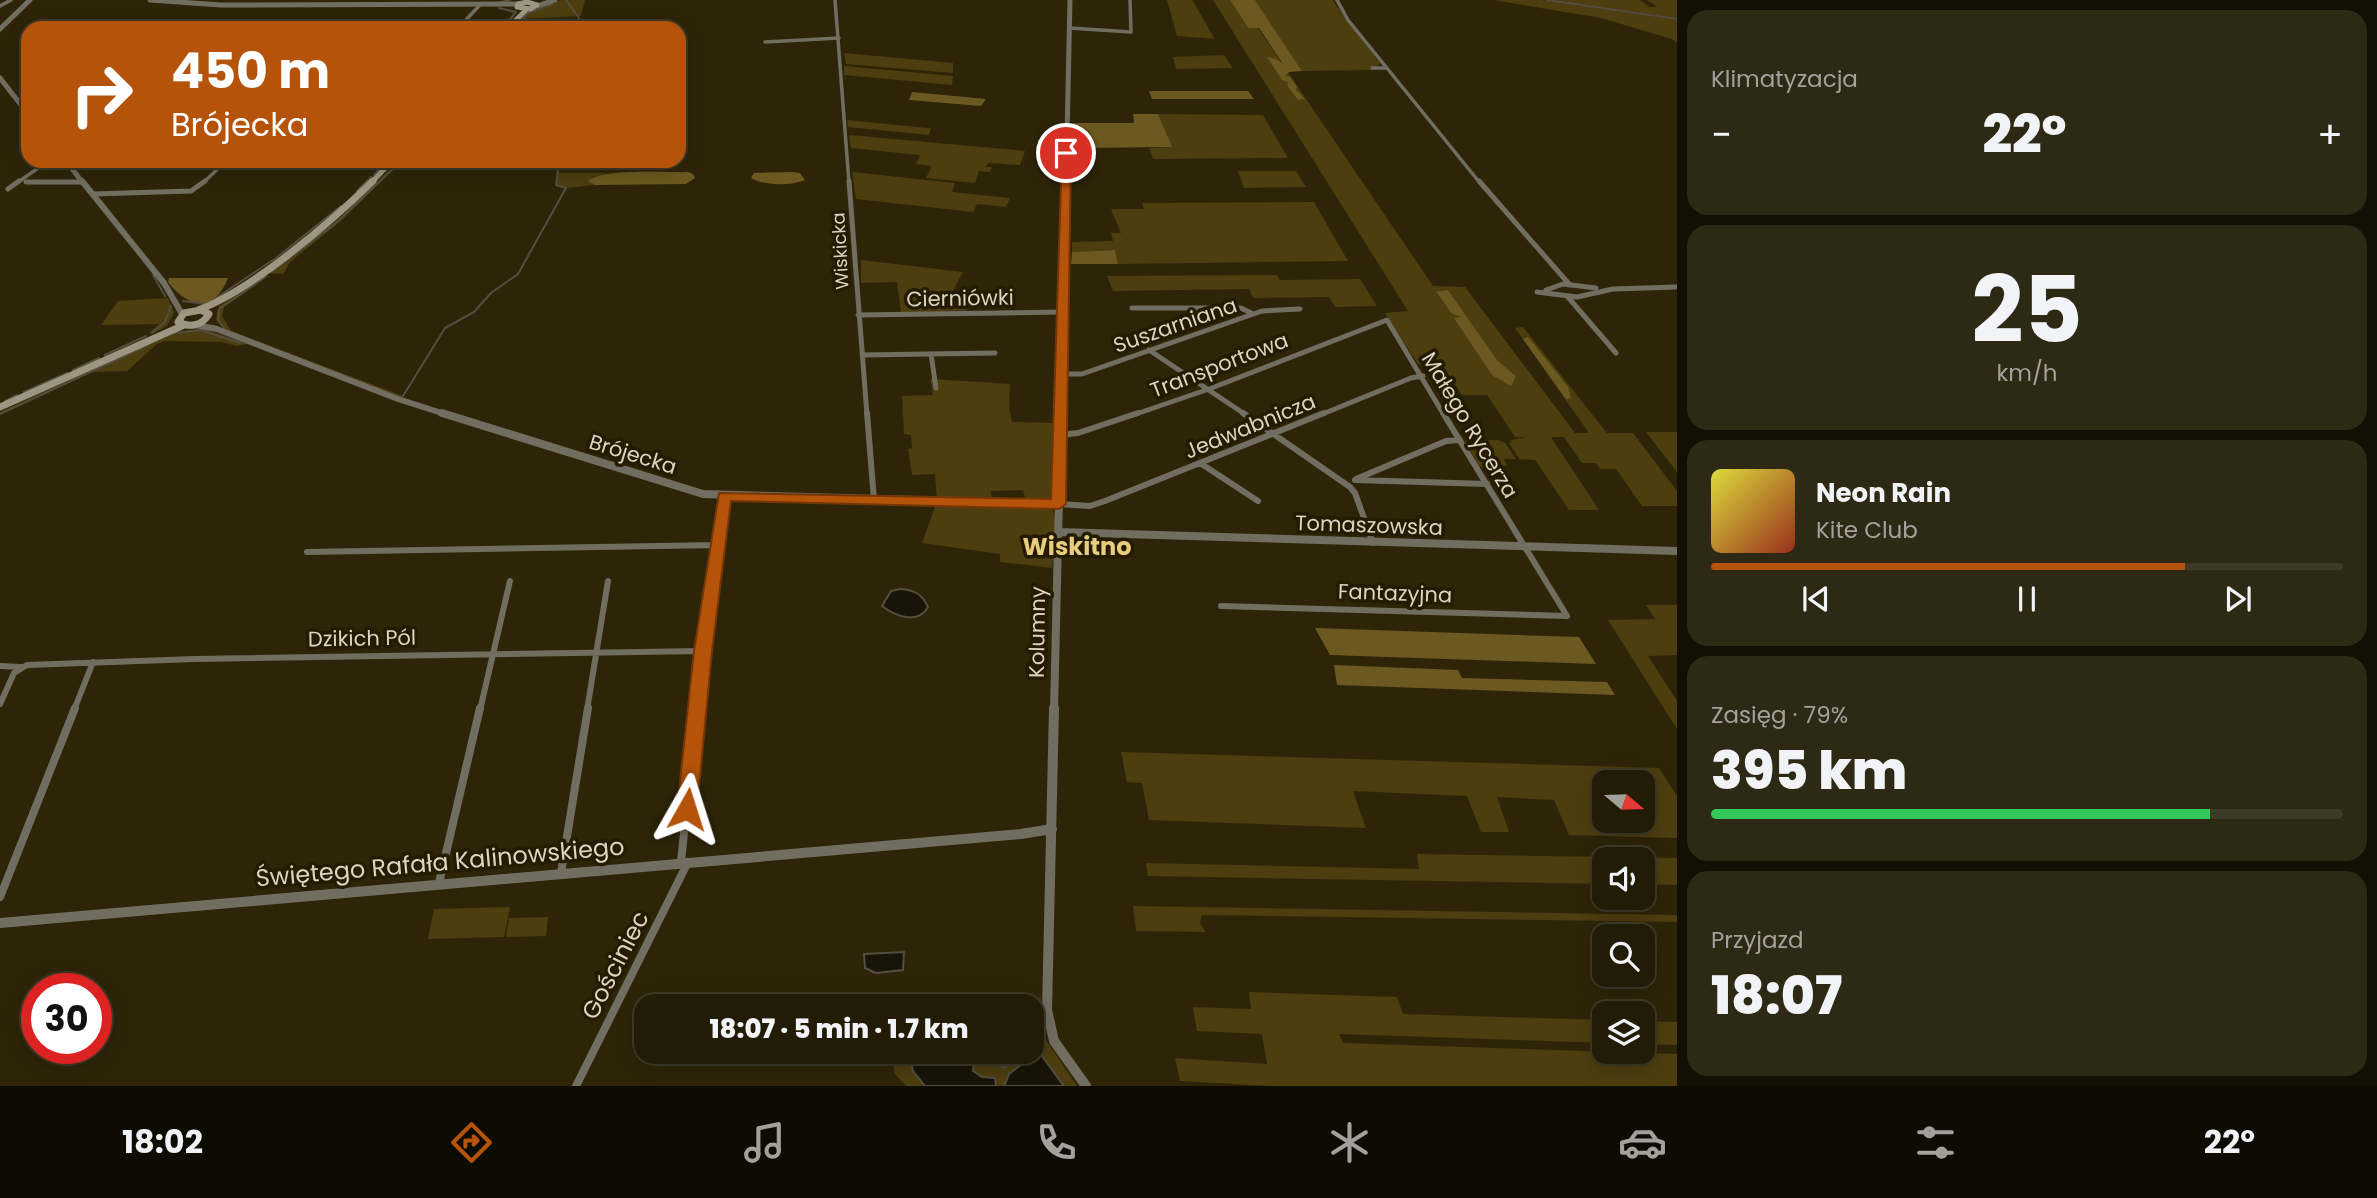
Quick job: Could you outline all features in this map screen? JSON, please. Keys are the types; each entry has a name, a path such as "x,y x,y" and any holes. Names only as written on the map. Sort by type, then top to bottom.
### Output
{"main road":[{"path":"527,4 527,9"},
{"path":"527,4 527,9"},
{"path":"514,21 527,4"},
{"path":"518,16 527,9"},
{"path":"0,407 153,337 195,310 230,293 319,229 384,168"},
{"path":"181,320 195,325 208,316 230,293"},
{"path":"195,310 208,316"}],"street":[{"path":"0,6 12,0"},
{"path":"0,29 30,0"},
{"path":"150,0 208,4 479,6 553,1"},
{"path":"208,4 215,0"},
{"name":"Wiskicka","path":"835,0 874,500"},
{"name":"Kolumny","path":"1070,0 1048,1018 1054,1041 1086,1086"},
{"path":"1069,28 1131,32 1130,0"},
{"path":"1338,0 1348,20 1387,68 1570,285"},
{"path":"466,21 479,6"},
{"path":"765,42 839,37"},
{"path":"1372,68 1387,68"},
{"path":"0,78 21,105"},
{"path":"8,189 38,168"},
{"path":"72,168 177,303 181,320"},
{"path":"93,194 194,191 219,168"},
{"path":"26,182 83,182"},
{"path":"1548,262 1556,286 1616,353"},
{"path":"1613,289 1584,295 1537,292 1570,285 1613,289 1677,287"},
{"path":"1578,287 1584,295"},
{"path":"1584,295 1580,302 1591,322"},
{"path":"177,303 195,310"},
{"path":"1132,307 1241,307 1253,314"},
{"name":"Suszarniana","path":"1061,374 1082,374 1253,314 1270,310 1300,309"},
{"name":"Cierniówki","path":"858,315 1062,312"},
{"name":"Brójecka","path":"208,316 216,329"},
{"name":"Małego Rycerza","path":"1387,320 1567,616"},
{"name":"Transportowa","path":"1060,435 1078,433 1209,388 1387,320"},
{"name":"Brójecka","path":"195,325 216,329 398,399 703,494 724,497 1059,504"},
{"path":"1149,351 1209,388 1345,483 1355,493 1373,543"},
{"path":"862,355 995,353"},
{"path":"931,354 936,388"},
{"name":"Jedwabnicza","path":"1059,504 1090,506 1411,378 1423,376"},
{"path":"1345,483 1446,441 1461,440"},
{"path":"1200,463 1258,501"},
{"path":"1355,480 1488,484"},
{"path":"685,862 703,651 724,497"},
{"name":"Tomaszowska","path":"1059,532 1677,551"},
{"path":"307,552 718,545"},
{"path":"439,883 510,581"},
{"path":"561,873 608,581"},
{"name":"Fantazyjna","path":"1221,606 1567,616"},
{"name":"Dzikich Pól","path":"0,666 703,651"},
{"path":"0,897 93,662"},
{"path":"0,704 14,673 21,667"},
{"name":"Świętego Rafała Kalinowskiego","path":"0,923 1052,829"},
{"name":"Gościniec","path":"576,1086 685,862"}],"shaded area":[{"path":"561,0 585,0 581,16 520,21 529,11"},
{"path":"1167,0 1192,0 1215,39 1177,36"},
{"path":"1213,0 1230,0 1248,28 1258,28 1433,286 1465,287 1575,433 1589,433 1515,328 1523,327 1607,433 1633,433 1677,491 1677,506 1642,506 1616,469 1600,469 1596,463 1582,463 1564,437 1551,437 1599,510 1569,510 1535,460 1519,459 1509,443 1512,442 1510,440 1526,437 1515,437 1487,395 1462,395 1442,365 1418,364 1385,313 1408,311","holes":["1448,290 1498,361 1516,376 1492,375 1462,317 1451,313 1436,293"]},
{"path":"1230,0 1255,0 1302,71 1289,72 1285,76 1290,77 1297,87 1296,90 1305,99 1298,100 1287,85 1289,83 1282,80 1267,57 1283,64 1259,28 1248,28"},
{"path":"1255,0 1333,0 1342,17 1334,0 1346,20 1381,64 1370,68 1372,70 1302,71"},
{"path":"1493,0 1542,0 1677,20 1677,43 1672,39 1601,18"},
{"path":"1550,0 1640,0 1650,7 1657,7 1647,0 1677,0 1677,18"},
{"path":"844,53 953,63 953,73 846,64"},
{"path":"1224,55 1233,68 1176,69 1173,57"},
{"path":"844,66 953,76 952,85 844,75"},
{"path":"1149,91 1248,91 1254,99 1152,99"},
{"path":"912,92 986,99 981,106 909,100"},
{"path":"1133,114 1158,114 1172,147 1073,148 1073,123 1134,123"},
{"path":"1158,114 1263,115 1288,158 1153,159 1149,148 1171,147"},
{"path":"847,120 931,128 929,135 848,127"},
{"path":"849,135 1025,151 1020,165 988,163 986,167 992,167 990,172 979,171 975,183 926,178 932,166 916,164 920,155 851,148"},
{"path":"391,168 395,168 341,221 290,262 283,274 267,273 335,222"},
{"path":"1238,171 1296,171 1306,187 1244,188"},
{"path":"688,172 695,178 686,184 595,185 588,181 606,174"},
{"path":"852,172 955,183 952,192 1010,198 1006,207 977,204 973,212 856,199"},
{"path":"557,173 608,173 592,177 589,181 595,185 566,188 556,186"},
{"path":"754,173 800,173 805,180 778,184 763,183 751,178"},
{"path":"1314,202 1348,261 1118,264 1115,250 1072,252 1072,242 1113,241 1111,233 1121,233 1111,209 1144,209 1142,203"},
{"path":"1115,250 1118,264 1071,264 1072,252"},
{"path":"861,260 963,272 948,300 969,300 966,311 901,313 897,282 861,283"},
{"path":"265,275 269,276 224,307 222,316 231,331 403,396 400,398 224,329 216,320 219,306"},
{"path":"1277,275 1280,280 1360,279 1377,306 1335,307 1329,297 1253,298 1249,289 1113,291 1107,276"},
{"path":"169,278 228,278 216,297 200,303 192,302 176,291 168,282"},
{"path":"1448,290 1498,361 1516,376 1511,386 1492,375 1454,318 1461,317 1451,313 1436,292"},
{"path":"168,298 174,313 167,326 151,334 149,333 159,324 101,325 118,301"},
{"path":"205,329 248,344 237,346 221,342 165,341 157,344 127,371 92,372 0,415 0,412 173,332"},
{"path":"1528,337 1568,387 1571,398 1566,399 1523,339"},
{"path":"930,379 1010,384 1009,408 1012,422 1054,423 1052,495 1049,502 1026,501 1023,490 991,491 992,501 937,500 935,474 912,475 908,449 912,448 911,435 904,434 902,396 933,395"},
{"path":"1646,432 1677,432 1677,472"},
{"path":"1498,440 1505,443 1516,459 1504,459 1507,466 1480,467 1464,441"},
{"path":"936,504 1051,508 1056,521 1052,568 1000,562 1000,554 922,543"},
{"path":"900,589 914,592 923,599 928,607 924,613 906,617 882,606 891,591"},
{"path":"1646,605 1677,605 1677,655 1648,656 1677,701 1677,729 1608,620 1655,619"},
{"path":"1315,628 1579,637 1596,664 1330,655"},
{"path":"1334,665 1458,670 1462,678 1607,682 1615,695 1337,685"},
{"path":"1121,752 1659,768 1677,796 1677,838 1569,835 1554,800 1497,797 1509,832 1481,832 1467,796 1353,791 1366,828 1149,820 1142,783 1127,782"},
{"path":"1417,854 1592,857 1592,884 1148,876 1146,863 1419,869"},
{"path":"1655,858 1677,858 1677,885 1655,884"},
{"path":"1133,906 1677,915 1677,922 1202,915 1200,923 1206,932 1136,931"},
{"path":"510,907 504,937 428,939 434,909"},
{"path":"548,917 546,936 506,937 509,918"},
{"path":"904,952 903,970 876,973 865,968 864,954"},
{"path":"1249,992 1397,997 1403,1014 1592,1020 1592,1043 1339,1034 1343,1043 1592,1051 1592,1064 1655,1064 1655,1053 1677,1054 1677,1086 1270,1086 1180,1081 1175,1058 1267,1064 1262,1034 1197,1031 1193,1007 1251,1009"},
{"path":"1655,1021 1677,1022 1677,1045 1655,1044"},
{"path":"1046,1040 1077,1086 906,1086 894,1073 894,1064 1044,1064"},
{"path":"1044,1059 1064,1086 1004,1086 1009,1074 1022,1064 1044,1064"},
{"path":"912,1064 974,1064 973,1071 982,1077 995,1078 996,1086 925,1086 913,1071"}],"waterway":[{"path":"501,2 510,0"},
{"path":"566,0 579,21"},
{"path":"1547,0 1677,19"},
{"path":"521,21 528,13 552,4"},
{"path":"499,8 516,12 509,21"},
{"path":"374,175 380,168"},
{"path":"271,272 337,222 394,168"},
{"path":"403,396 445,328 474,312 491,293 518,274 566,188 556,185 558,168"},
{"path":"357,191 371,177"},
{"path":"216,298 276,258 341,206"},
{"path":"153,275 165,296"},
{"path":"224,328 218,320 219,309 265,277"},
{"path":"183,301 205,304"},
{"path":"152,333 165,322 171,306"},
{"path":"175,333 200,330 241,343"},
{"path":"105,355 146,336"},
{"path":"0,414 148,345"},
{"path":"73,370 99,358"},
{"path":"24,392 67,373"},
{"path":"5,401 17,395"}],"district":[{"name":"Wiskitno","path":"1077,546"}],"route":[{"path":"687,809 703,651 724,497 1059,504 1066,153"}]}
